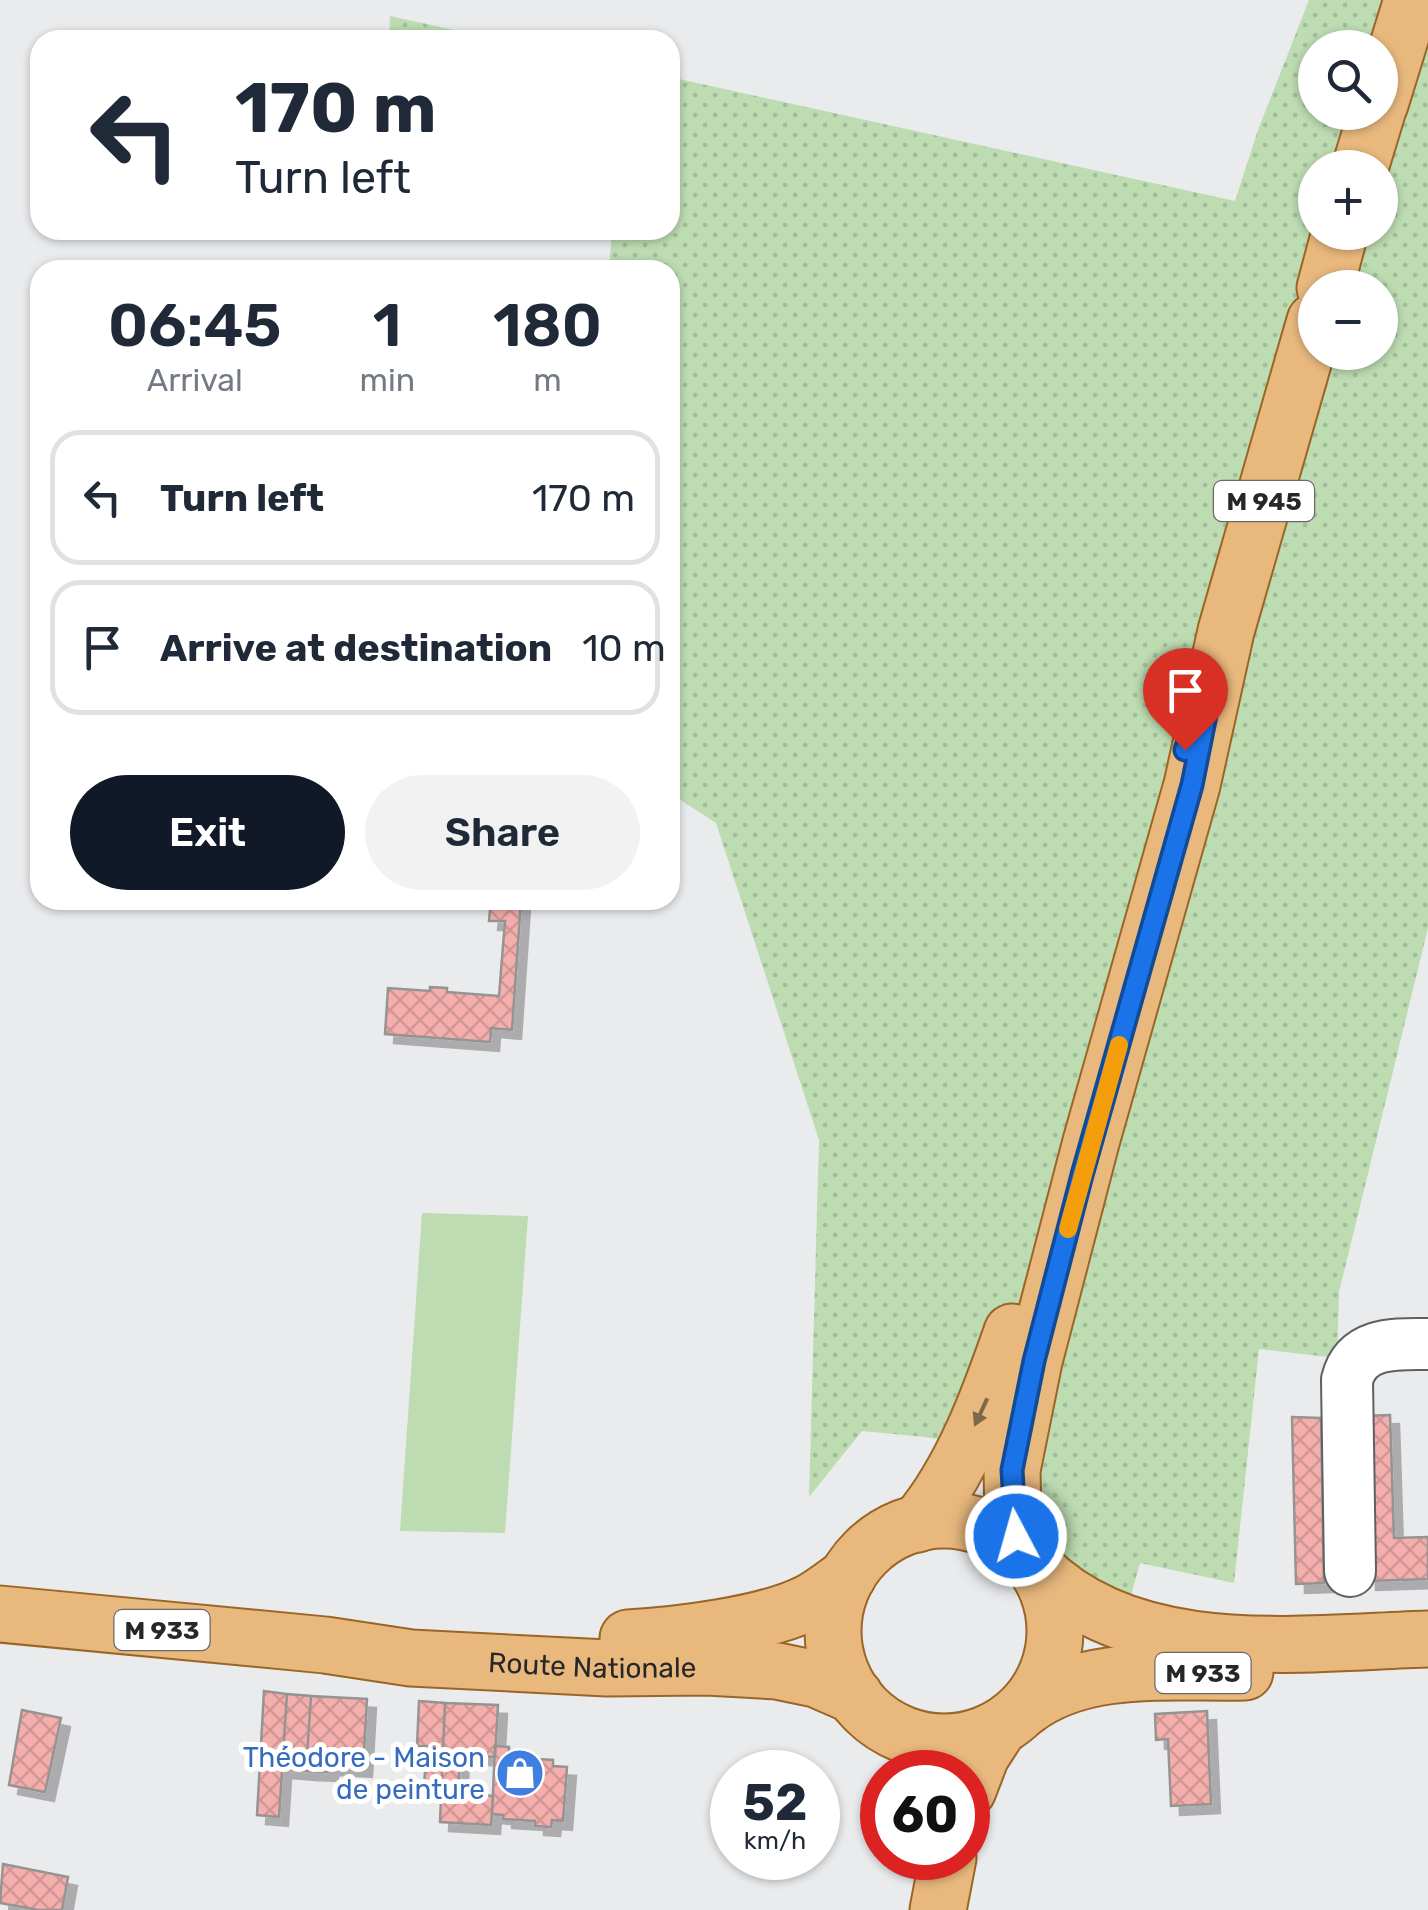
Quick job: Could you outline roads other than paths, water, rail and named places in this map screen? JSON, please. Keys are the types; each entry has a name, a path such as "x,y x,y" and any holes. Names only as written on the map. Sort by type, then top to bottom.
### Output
{"main road":[{"path":"1398,46 1412,0"},
{"name":"M 945","path":"1029,1560 1011,1498 1017,1438 1056,1273 1192,785 1213,680 1301,370"},
{"name":"M 945","path":"918,1524 954,1470 1000,1366 1025,1285 1046,1186 1123,934 1171,784 1213,680"},
{"path":"986,1750 1012,1718 1047,1673 1056,1633 1048,1592 1029,1560 1002,1536 979,1526 955,1521 918,1524 872,1547 848,1576 838,1600 834,1637 838,1662 883,1732 938,1742 975,1738 1012,1718"},
{"name":"M 933","path":"1029,1560 1057,1590 1088,1609 1192,1638 1280,1645 1428,1639"},
{"name":"Route Nationale","path":"325,1646 408,1649 636,1638 751,1620 792,1609 848,1576"},
{"name":"Route Nationale","path":"0,1614 492,1664 777,1671 816,1679 883,1732"},
{"name":"M 933","path":"1012,1718 1056,1688 1105,1677 1428,1669"},
{"path":"907,1880 907,1910"},
{"path":"938,1910 944,1880"}],"lane":[{"path":"1350,1571 1350,1370 1356,1358 1385,1345 1428,1344"}],"place":[{"name":"Théodore - Maison de peinture","path":"520,1773"}]}
